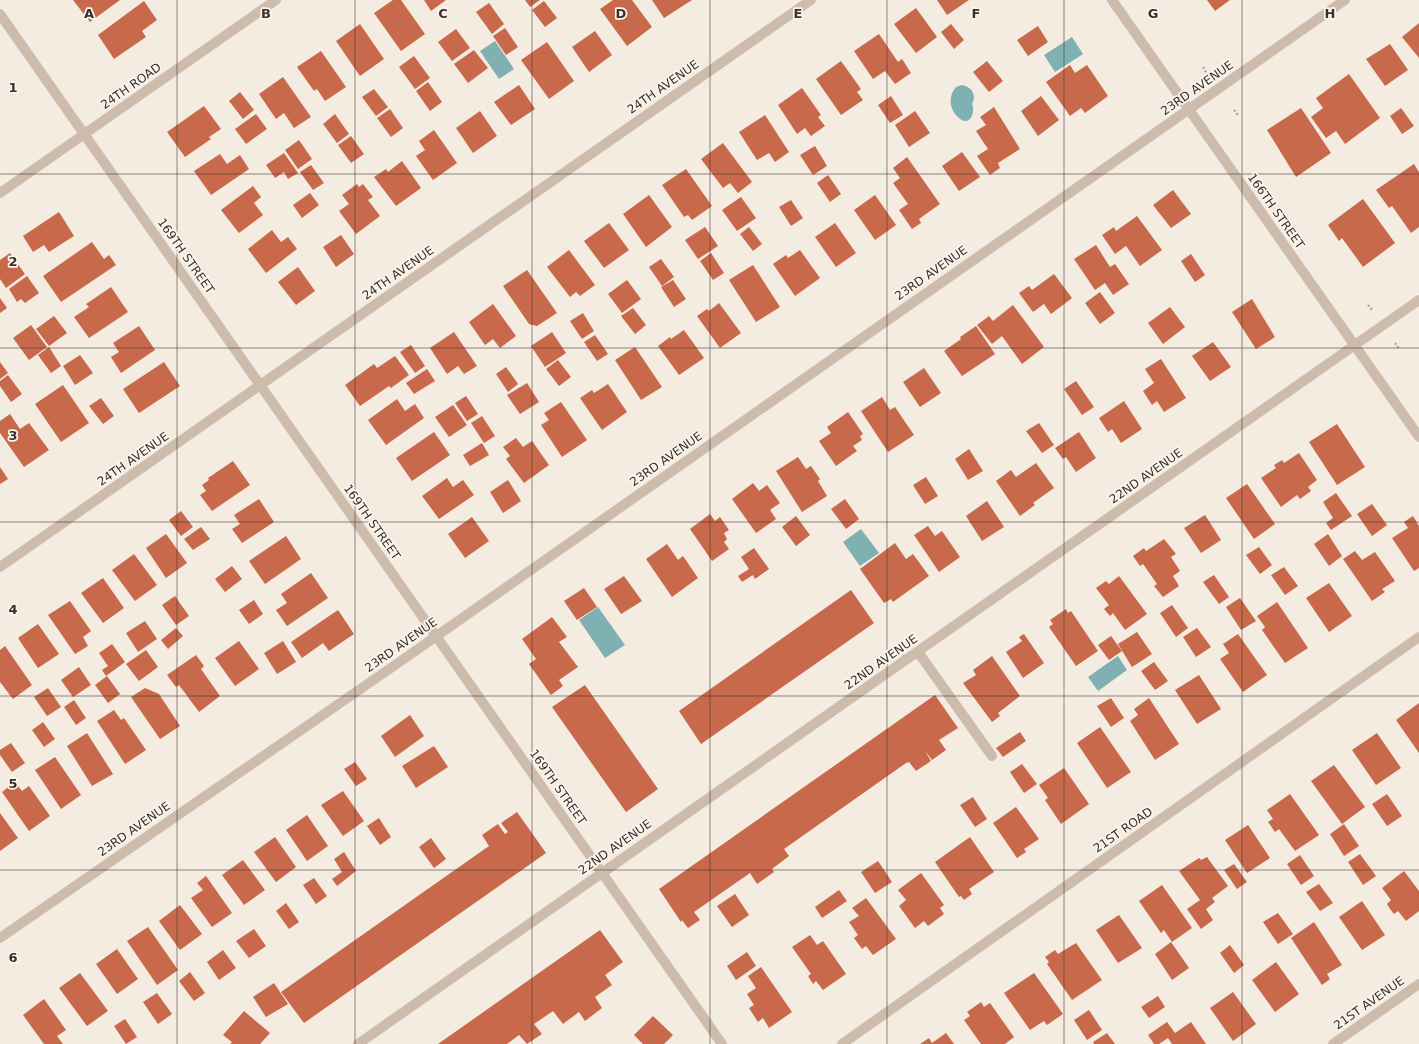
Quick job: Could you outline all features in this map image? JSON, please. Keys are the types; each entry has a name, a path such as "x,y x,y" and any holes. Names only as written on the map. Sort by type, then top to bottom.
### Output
{"street":[{"name":"24TH ROAD","path":"0,193 276,0"},
{"name":"24TH AVENUE","path":"0,567 811,0"},
{"name":"166TH STREET","path":"1112,0 1419,437"},
{"name":"23RD AVENUE","path":"0,938 436,636 1345,0"},
{"name":"169TH STREET","path":"0,14 722,1044"},
{"name":"22ND AVENUE","path":"358,1044 1419,300"},
{"name":"21ST ROAD","path":"842,1044 1419,637"},
{"path":"918,652 992,756"},
{"name":"21ST AVENUE","path":"1333,1044 1419,984"}],"path":[{"path":"1203,67 1206,72"},
{"path":"1234,110 1238,115"},
{"path":"1368,305 1373,311"},
{"path":"1395,343 1399,349"}],"water":[{"path":"1072,37 1083,54 1055,72 1044,55"},
{"path":"495,41 514,69 499,79 480,51"},
{"path":"962,85 971,90 974,95 972,115 969,120 966,121 956,115 953,111 951,103 953,91 956,87"},
{"path":"861,529 879,553 860,566 843,542"},
{"path":"598,607 625,645 605,658 579,620"},
{"path":"1118,656 1127,670 1098,691 1088,677"}],"building":[{"path":"73,0 120,0 90,22"},
{"path":"393,0 401,0 425,34 401,51 374,13"},
{"path":"424,0 446,0 431,11"},
{"path":"525,0 540,0 530,7"},
{"path":"613,0 632,0 652,27 627,46 600,9"},
{"path":"652,0 692,0 664,18"},
{"path":"937,0 969,0 947,15"},
{"path":"1207,0 1230,0 1215,11"},
{"path":"144,1 157,20 142,31 146,37 114,59 98,35"},
{"path":"544,1 557,18 545,27 532,10"},
{"path":"489,3 504,24 492,34 476,12"},
{"path":"916,8 937,37 916,53 894,24"},
{"path":"1419,23 1419,58 1402,37"},
{"path":"360,24 384,59 360,76 336,41"},
{"path":"951,24 964,40 954,49 941,32"},
{"path":"1038,26 1048,42 1028,56 1017,40"},
{"path":"505,28 518,47 506,55 493,36"},
{"path":"456,29 470,48 452,61 438,42"},
{"path":"595,31 612,55 589,72 572,47"},
{"path":"879,34 898,62 902,59 911,73 895,84 885,71 873,79 854,51"},
{"path":"547,42 574,81 549,99 521,60"},
{"path":"1390,44 1408,70 1385,86 1366,59"},
{"path":"474,50 488,68 468,83 454,64"},
{"path":"321,51 346,87 325,101 317,89 314,91 297,67"},
{"path":"414,56 430,78 415,89 399,67"},
{"path":"841,61 861,89 857,92 863,100 841,115 816,79"},
{"path":"987,61 1003,81 989,92 973,72"},
{"path":"1070,65 1075,73 1087,65 1108,96 1085,113 1081,108 1070,116 1046,82"},
{"path":"1349,74 1380,118 1345,144 1336,131 1326,138 1311,117 1323,108 1316,98"},
{"path":"283,77 311,117 294,128 284,113 276,119 259,94"},
{"path":"428,82 442,102 430,111 416,91"},
{"path":"519,85 535,109 511,125 494,102"},
{"path":"802,88 821,115 818,117 825,126 811,136 805,128 797,134 778,105"},
{"path":"374,89 388,107 376,116 362,97"},
{"path":"240,92 254,110 243,119 229,101"},
{"path":"891,96 903,115 890,123 878,105"},
{"path":"1041,96 1059,120 1038,136 1021,111"},
{"path":"204,106 221,129 209,137 211,139 185,157 167,132"},
{"path":"994,107 1020,149 998,163 1000,168 990,175 977,156 988,149 976,131 986,125 980,117"},
{"path":"1301,108 1331,153 1296,177 1267,130"},
{"path":"1401,108 1414,126 1402,134 1390,116"},
{"path":"390,109 403,128 391,137 377,118"},
{"path":"480,111 497,136 473,153 456,128"},
{"path":"915,111 930,133 909,147 895,125"},
{"path":"256,114 267,129 246,144 235,129"},
{"path":"335,114 349,134 337,143 323,124"},
{"path":"765,115 789,152 775,162 769,153 757,160 739,132"},
{"path":"434,130 457,163 433,180 416,156 425,150 419,141"},
{"path":"351,136 364,154 351,163 338,145"},
{"path":"299,140 312,159 298,169 285,150"},
{"path":"723,143 752,182 738,193 730,183 723,188 701,159"},
{"path":"815,146 827,166 813,175 800,155"},
{"path":"962,152 980,177 959,191 942,166"},
{"path":"284,153 298,173 288,179 284,172 275,178 266,165"},
{"path":"220,154 227,164 240,155 249,169 211,195 194,171"},
{"path":"907,157 940,204 919,219 921,223 912,229 899,210 908,204 893,183 900,178 893,168"},
{"path":"402,161 421,188 396,206 374,177 386,169 388,172"},
{"path":"1414,164 1419,172 1419,227 1411,233 1392,206 1389,208 1376,190"},
{"path":"311,165 324,183 313,190 300,172"},
{"path":"686,169 712,206 692,220 688,215 684,217 662,185"},
{"path":"828,175 841,194 830,202 817,183"},
{"path":"357,184 359,187 363,184 373,197 368,200 380,216 356,234 339,211 349,204 342,195"},
{"path":"253,186 261,197 254,203 263,215 239,233 221,210"},
{"path":"1173,190 1191,214 1171,228 1153,205"},
{"path":"310,193 319,205 302,218 293,205"},
{"path":"649,195 672,227 646,247 623,214"},
{"path":"875,195 896,225 875,240 854,210"},
{"path":"741,197 756,218 737,231 722,210"},
{"path":"1363,199 1395,243 1363,267 1342,238 1339,241 1328,225"},
{"path":"791,200 803,218 791,226 779,207"},
{"path":"59,212 74,236 49,252 44,245 33,252 23,236"},
{"path":"1137,216 1162,250 1140,266 1126,246 1115,254 1102,235 1114,227 1116,231"},
{"path":"609,223 629,250 604,268 584,241"},
{"path":"835,223 856,253 836,267 815,237"},
{"path":"705,227 718,246 698,259 685,240"},
{"path":"749,227 762,244 753,251 740,234"},
{"path":"272,230 281,242 288,237 297,249 266,273 248,249"},
{"path":"341,235 354,254 336,267 323,247"},
{"path":"92,242 104,259 109,255 116,265 61,302 43,276"},
{"path":"1096,245 1110,267 1115,264 1129,284 1113,295 1105,283 1095,290 1074,259"},
{"path":"569,250 595,285 580,296 576,292 570,297 547,267"},
{"path":"800,250 820,278 795,296 773,264 786,255 788,258"},
{"path":"10,253 25,274 6,288 0,279 0,260"},
{"path":"711,253 724,273 713,280 700,261"},
{"path":"1191,254 1205,275 1195,282 1181,261"},
{"path":"661,259 674,277 662,286 649,267"},
{"path":"753,265 780,307 756,322 729,280"},
{"path":"298,267 315,291 296,305 278,282"},
{"path":"527,270 557,313 537,326 529,324 503,286"},
{"path":"1054,274 1072,298 1051,314 1044,304 1033,312 1019,293 1029,286 1032,290"},
{"path":"27,276 39,293 25,303 21,299 17,302 9,289"},
{"path":"627,280 641,299 622,313 608,294"},
{"path":"673,280 686,299 674,307 661,287"},
{"path":"111,287 128,312 89,338 74,317 89,307 86,304"},
{"path":"1100,292 1115,313 1100,324 1085,303"},
{"path":"0,298 7,308 0,313"},
{"path":"1252,299 1275,337 1256,349 1232,312"},
{"path":"719,303 741,333 720,348 697,316 707,309 709,311"},
{"path":"493,304 516,336 500,348 493,339 485,345 469,322"},
{"path":"1013,305 1044,347 1022,364 1002,336 992,344 977,325 989,316 993,321"},
{"path":"1170,307 1185,327 1163,344 1148,323"},
{"path":"633,308 646,325 635,334 621,316"},
{"path":"583,313 594,331 582,339 570,321"},
{"path":"54,316 67,333 49,346 36,329"},
{"path":"31,325 47,347 29,360 13,338"},
{"path":"139,326 155,350 121,373 111,357 119,352 113,343"},
{"path":"976,326 995,354 962,376 944,351"},
{"path":"684,330 704,358 679,375 658,346 670,337 671,339"},
{"path":"454,332 477,366 464,374 458,366 447,374 430,348"},
{"path":"552,332 566,353 545,367 531,346"},
{"path":"595,335 608,354 597,361 584,342"},
{"path":"1213,342 1231,367 1210,381 1192,356"},
{"path":"411,345 425,366 415,373 400,352"},
{"path":"49,347 61,366 51,373 38,355"},
{"path":"635,347 662,387 641,400 615,360"},
{"path":"80,355 93,373 75,385 63,366"},
{"path":"395,356 409,375 391,388 389,386 360,406 345,385 374,364 377,368"},
{"path":"1161,359 1186,398 1164,412 1157,401 1152,405 1143,391 1154,383 1145,369"},
{"path":"558,360 571,377 559,386 546,369"},
{"path":"0,362 8,373 0,379"},
{"path":"164,362 180,386 139,413 123,389"},
{"path":"506,367 518,384 508,392 496,374"},
{"path":"924,368 941,393 920,407 903,382"},
{"path":"427,369 435,381 414,394 406,383"},
{"path":"8,375 22,394 11,402 0,386 0,381"},
{"path":"1076,381 1094,407 1082,415 1064,389"},
{"path":"527,383 539,402 520,414 507,395"},
{"path":"608,384 627,412 602,430 580,398 592,390 594,393"},
{"path":"63,385 89,423 61,442 35,404"},
{"path":"466,396 478,414 467,421 455,403"},
{"path":"882,397 890,410 895,407 914,435 888,452 861,411"},
{"path":"101,398 114,416 103,424 89,406"},
{"path":"397,399 405,411 415,404 424,418 386,445 368,420"},
{"path":"1124,401 1142,429 1121,443 1112,429 1108,432 1099,418"},
{"path":"561,402 587,440 562,457 541,425 549,420 544,413"},
{"path":"453,405 467,425 449,437 435,417"},
{"path":"848,412 863,434 860,436 862,440 853,446 857,451 836,466 819,441 831,433 827,427"},
{"path":"10,414 20,429 29,423 49,450 24,467 0,433 0,421"},
{"path":"482,416 495,436 484,443 471,423"},
{"path":"1039,423 1054,445 1042,453 1026,431"},
{"path":"1337,424 1365,467 1337,485 1309,442"},
{"path":"434,432 450,455 412,481 396,458"},
{"path":"1079,432 1096,458 1076,472 1066,457 1063,459 1055,448"},
{"path":"516,438 523,447 532,441 549,465 524,483 506,459 510,456 503,447"},
{"path":"482,443 489,455 470,466 463,455"},
{"path":"969,449 983,471 968,480 955,459"},
{"path":"1299,453 1317,480 1308,487 1311,491 1300,499 1297,495 1281,507 1261,478 1276,468 1274,465 1282,460 1284,463"},
{"path":"798,457 806,469 811,466 820,479 818,481 827,496 802,512 776,471"},
{"path":"233,461 250,485 212,511 200,495 206,491 202,485 209,480 208,478"},
{"path":"1036,463 1054,488 1033,503 1035,505 1020,516 996,481 1011,470 1016,477"},
{"path":"0,467 8,479 0,484"},
{"path":"926,477 938,496 925,504 913,485"},
{"path":"447,478 453,487 463,480 474,495 439,519 422,496"},
{"path":"508,480 521,501 503,513 490,492"},
{"path":"753,483 759,491 767,485 780,503 770,510 776,519 756,533 732,499"},
{"path":"1247,484 1275,524 1254,539 1226,498"},
{"path":"1336,493 1352,516 1331,530 1326,523 1333,518 1323,502"},
{"path":"259,499 274,522 242,543 232,529 240,524 234,515"},
{"path":"845,499 859,519 846,529 831,509"},
{"path":"987,501 1004,527 982,541 966,516"},
{"path":"1372,504 1387,525 1372,536 1357,514"},
{"path":"181,511 193,527 181,536 169,520"},
{"path":"710,514 715,521 720,517 729,530 724,533 727,539 724,542 729,549 712,561 690,529"},
{"path":"1205,515 1221,540 1201,553 1184,528"},
{"path":"796,516 810,535 796,546 782,527"},
{"path":"1413,516 1419,526 1419,568 1414,571 1392,538 1408,528 1404,522"},
{"path":"472,517 489,541 465,558 448,534"},
{"path":"928,526 935,536 942,531 960,557 939,572 914,535"},
{"path":"201,527 210,539 193,550 184,539"},
{"path":"166,534 187,563 166,578 146,548"},
{"path":"1328,534 1342,556 1329,566 1314,544"},
{"path":"286,536 301,559 265,584 249,561"},
{"path":"1164,539 1176,554 1171,557 1180,571 1173,576 1179,586 1163,597 1154,586 1157,584 1143,564 1140,566 1133,556 1144,548 1146,551"},
{"path":"895,543 906,559 913,554 929,576 893,602 891,599 884,603 860,569"},
{"path":"667,544 678,560 683,556 698,578 672,597 646,559"},
{"path":"1259,547 1272,565 1260,574 1246,555"},
{"path":"754,548 769,569 755,579 753,575 742,582 738,576 749,569 741,557"},
{"path":"1355,551 1362,560 1375,552 1395,581 1382,589 1385,592 1372,601 1343,559"},
{"path":"134,554 157,585 135,601 112,570"},
{"path":"232,566 242,579 225,592 215,579"},
{"path":"1284,567 1298,586 1285,595 1271,575"},
{"path":"311,573 328,598 287,626 276,610 287,603 281,594"},
{"path":"1214,575 1229,597 1219,604 1203,582"},
{"path":"624,576 642,601 621,614 604,589"},
{"path":"1119,576 1147,614 1125,630 1113,613 1110,616 1104,609 1109,605 1096,588 1106,581 1109,584"},
{"path":"103,578 124,608 103,623 81,593"},
{"path":"1329,583 1352,616 1329,632 1306,598"},
{"path":"584,588 597,607 577,620 564,601"},
{"path":"851,590 874,623 701,744 679,711"},
{"path":"175,596 189,616 176,625 162,605"},
{"path":"1240,598 1256,621 1241,630 1226,607"},
{"path":"254,600 263,614 249,624 239,610"},
{"path":"70,601 91,631 83,637 88,646 75,654 48,615"},
{"path":"1277,602 1308,648 1285,663 1262,630 1265,627 1257,616"},
{"path":"1172,605 1188,628 1176,637 1160,613"},
{"path":"1066,609 1068,613 1071,611 1098,651 1076,666 1049,627 1053,624 1050,620"},
{"path":"338,610 354,634 329,651 323,643 302,658 291,642"},
{"path":"552,617 567,637 559,642 578,667 559,680 563,686 551,695 529,664 536,659 522,639"},
{"path":"145,621 157,639 138,652 126,633"},
{"path":"38,624 59,654 38,668 18,638"},
{"path":"176,628 183,636 168,649 161,640"},
{"path":"1197,628 1211,647 1196,657 1183,637"},
{"path":"1137,632 1152,654 1132,667 1118,644"},
{"path":"1024,634 1044,663 1023,678 1006,652 1022,641 1019,637"},
{"path":"1238,634 1267,675 1243,692 1220,659 1229,653 1223,644"},
{"path":"1111,636 1122,651 1109,660 1098,645"},
{"path":"239,641 259,669 235,686 215,658"},
{"path":"283,641 296,662 277,674 264,653"},
{"path":"112,644 125,662 106,676 102,670 108,666 99,653"},
{"path":"5,646 32,685 13,699 0,682 0,650"},
{"path":"146,650 158,667 139,681 126,664"},
{"path":"196,655 204,666 201,669 220,696 199,712 179,685 176,687 167,675"},
{"path":"992,656 1020,696 998,713 1000,716 992,722 963,683 976,675 973,670"},
{"path":"1154,662 1168,681 1155,690 1141,671"},
{"path":"79,667 91,685 73,697 61,680"},
{"path":"1199,675 1221,709 1197,724 1175,690"},
{"path":"107,676 120,694 108,703 95,685"},
{"path":"585,685 658,789 626,812 552,707"},
{"path":"48,688 61,707 47,716 34,697"},
{"path":"145,688 159,694 180,726 160,739 131,697"},
{"path":"935,695 958,728 939,740 946,750 932,760 925,751 931,761 916,771 909,762 906,763 784,849 789,856 772,869 774,872 757,884 750,873 694,912 700,920 688,928 682,920 681,922 659,889"},
{"path":"1111,698 1124,718 1111,727 1097,706"},
{"path":"1149,698 1179,744 1155,760 1130,721 1138,715 1134,709"},
{"path":"74,700 86,718 76,725 64,707"},
{"path":"1419,703 1419,753 1396,720"},
{"path":"114,710 121,720 124,718 146,750 125,764 97,721"},
{"path":"410,715 424,736 395,757 381,736"},
{"path":"43,722 55,739 44,747 32,730"},
{"path":"1100,727 1131,772 1107,788 1077,743"},
{"path":"1020,732 1026,741 1003,757 996,748"},
{"path":"87,733 113,774 92,786 67,746"},
{"path":"1377,733 1401,768 1376,785 1352,750"},
{"path":"11,743 25,763 12,772 0,755 0,750"},
{"path":"434,746 448,767 416,788 402,766"},
{"path":"55,757 81,795 61,809 35,770"},
{"path":"355,762 367,779 356,786 344,769"},
{"path":"1022,764 1037,784 1024,793 1010,772"},
{"path":"1334,765 1365,807 1342,824 1311,781"},
{"path":"1064,768 1089,804 1061,824 1045,800 1048,798 1039,785"},
{"path":"15,782 22,791 29,786 50,816 29,831 2,792"},
{"path":"343,791 364,821 343,836 321,805"},
{"path":"1290,794 1319,835 1295,851 1279,829 1275,832 1268,822 1273,819 1267,810"},
{"path":"1387,794 1402,816 1387,826 1372,804"},
{"path":"973,797 987,819 975,827 960,805"},
{"path":"1016,807 1039,839 1024,849 1026,852 1017,858 993,823"},
{"path":"517,812 546,853 304,1023 281,992 489,846 482,835 498,824 505,834 508,832 501,823"},
{"path":"0,813 18,838 0,851"},
{"path":"307,815 328,846 307,861 286,830"},
{"path":"379,818 391,837 380,845 367,826"},
{"path":"1344,824 1359,846 1344,856 1330,834"},
{"path":"1248,825 1270,858 1247,873 1225,840"},
{"path":"275,837 296,867 276,882 254,852"},
{"path":"970,837 994,872 969,889 972,894 964,900 961,896 959,897 935,862"},
{"path":"431,838 446,859 434,868 419,847"},
{"path":"344,852 356,871 337,886 332,879 342,872 334,859"},
{"path":"1360,854 1376,876 1363,885 1348,862"},
{"path":"1300,855 1314,876 1301,885 1287,864"},
{"path":"1207,857 1228,886 1212,898 1215,902 1206,909 1213,920 1201,929 1187,909 1200,900 1179,871 1199,858 1201,860"},
{"path":"243,860 265,890 244,905 222,875"},
{"path":"878,861 892,882 875,893 861,872"},
{"path":"1234,864 1247,882 1237,889 1224,870"},
{"path":"1404,871 1419,891 1419,911 1406,921 1398,911 1394,914 1390,909 1387,904 1391,900 1382,888"},
{"path":"921,873 944,905 940,908 944,914 928,926 924,921 915,928 899,906 906,900 898,890"},
{"path":"206,876 232,913 212,927 191,898 203,890 197,883"},
{"path":"314,878 327,896 316,904 303,885"},
{"path":"1319,884 1333,903 1320,911 1306,892"},
{"path":"1162,885 1192,928 1172,942 1164,930 1161,933 1139,901"},
{"path":"839,890 847,901 822,918 815,907"},
{"path":"735,894 749,915 732,927 717,906"},
{"path":"866,898 896,939 873,955 866,946 862,949 854,938 858,935 849,922 859,916 852,908"},
{"path":"1362,901 1385,935 1362,950 1339,917"},
{"path":"286,903 299,922 289,929 276,911"},
{"path":"180,905 202,934 180,950 159,921"},
{"path":"1278,913 1293,934 1278,944 1263,922"},
{"path":"1119,915 1142,948 1118,963 1096,930"},
{"path":"1314,922 1342,965 1327,974 1330,979 1322,985 1291,938"},
{"path":"148,927 178,970 157,985 127,941"},
{"path":"254,929 266,946 249,958 236,941"},
{"path":"600,930 623,962 605,975 612,985 595,997 602,1008 585,1021 579,1012 563,1024 553,1011 534,1024 542,1034 527,1044 519,1035 507,1044 438,1044"},
{"path":"810,935 817,945 823,941 846,974 823,990 816,981 813,984 808,976 811,974 792,947"},
{"path":"1171,942 1189,968 1172,980 1155,954"},
{"path":"1076,943 1102,980 1072,1000 1047,964 1049,962 1045,957 1055,950 1058,954"},
{"path":"1230,945 1244,965 1234,973 1220,953"},
{"path":"117,949 138,979 117,994 96,964"},
{"path":"223,950 236,968 219,980 207,962"},
{"path":"747,952 756,966 736,980 727,966"},
{"path":"1276,962 1299,994 1275,1012 1252,980"},
{"path":"761,967 792,1012 769,1028 763,1018 758,1022 749,1008 754,1005 747,994 756,988 748,976"},
{"path":"190,972 205,993 194,1001 179,981"},
{"path":"80,973 108,1011 87,1026 59,988"},
{"path":"1034,973 1063,1014 1047,1025 1044,1021 1030,1030 1004,993"},
{"path":"274,983 288,1004 266,1017 253,997"},
{"path":"1233,992 1256,1024 1233,1041 1210,1008"},
{"path":"157,993 172,1014 158,1024 143,1002"},
{"path":"1158,996 1165,1007 1149,1018 1141,1007"},
{"path":"44,999 66,1030 57,1036 63,1044 44,1044 23,1015"},
{"path":"981,1002 984,1007 990,1003 1014,1037 1005,1044 981,1044 964,1020 970,1016 967,1012"},
{"path":"1089,1010 1102,1030 1087,1040 1074,1020"},
{"path":"244,1011 270,1033 260,1044 230,1044 232,1042 223,1035"},
{"path":"653,1016 673,1035 664,1044 643,1044 634,1035"},
{"path":"125,1019 137,1037 126,1044 114,1026"},
{"path":"1167,1022 1175,1033 1191,1022 1206,1044 1172,1044 1168,1038 1159,1044 1154,1044 1148,1035"},
{"path":"946,1033 954,1044 920,1044 929,1038 932,1043"},
{"path":"1107,1033 1115,1044 1094,1044 1093,1042"}]}
